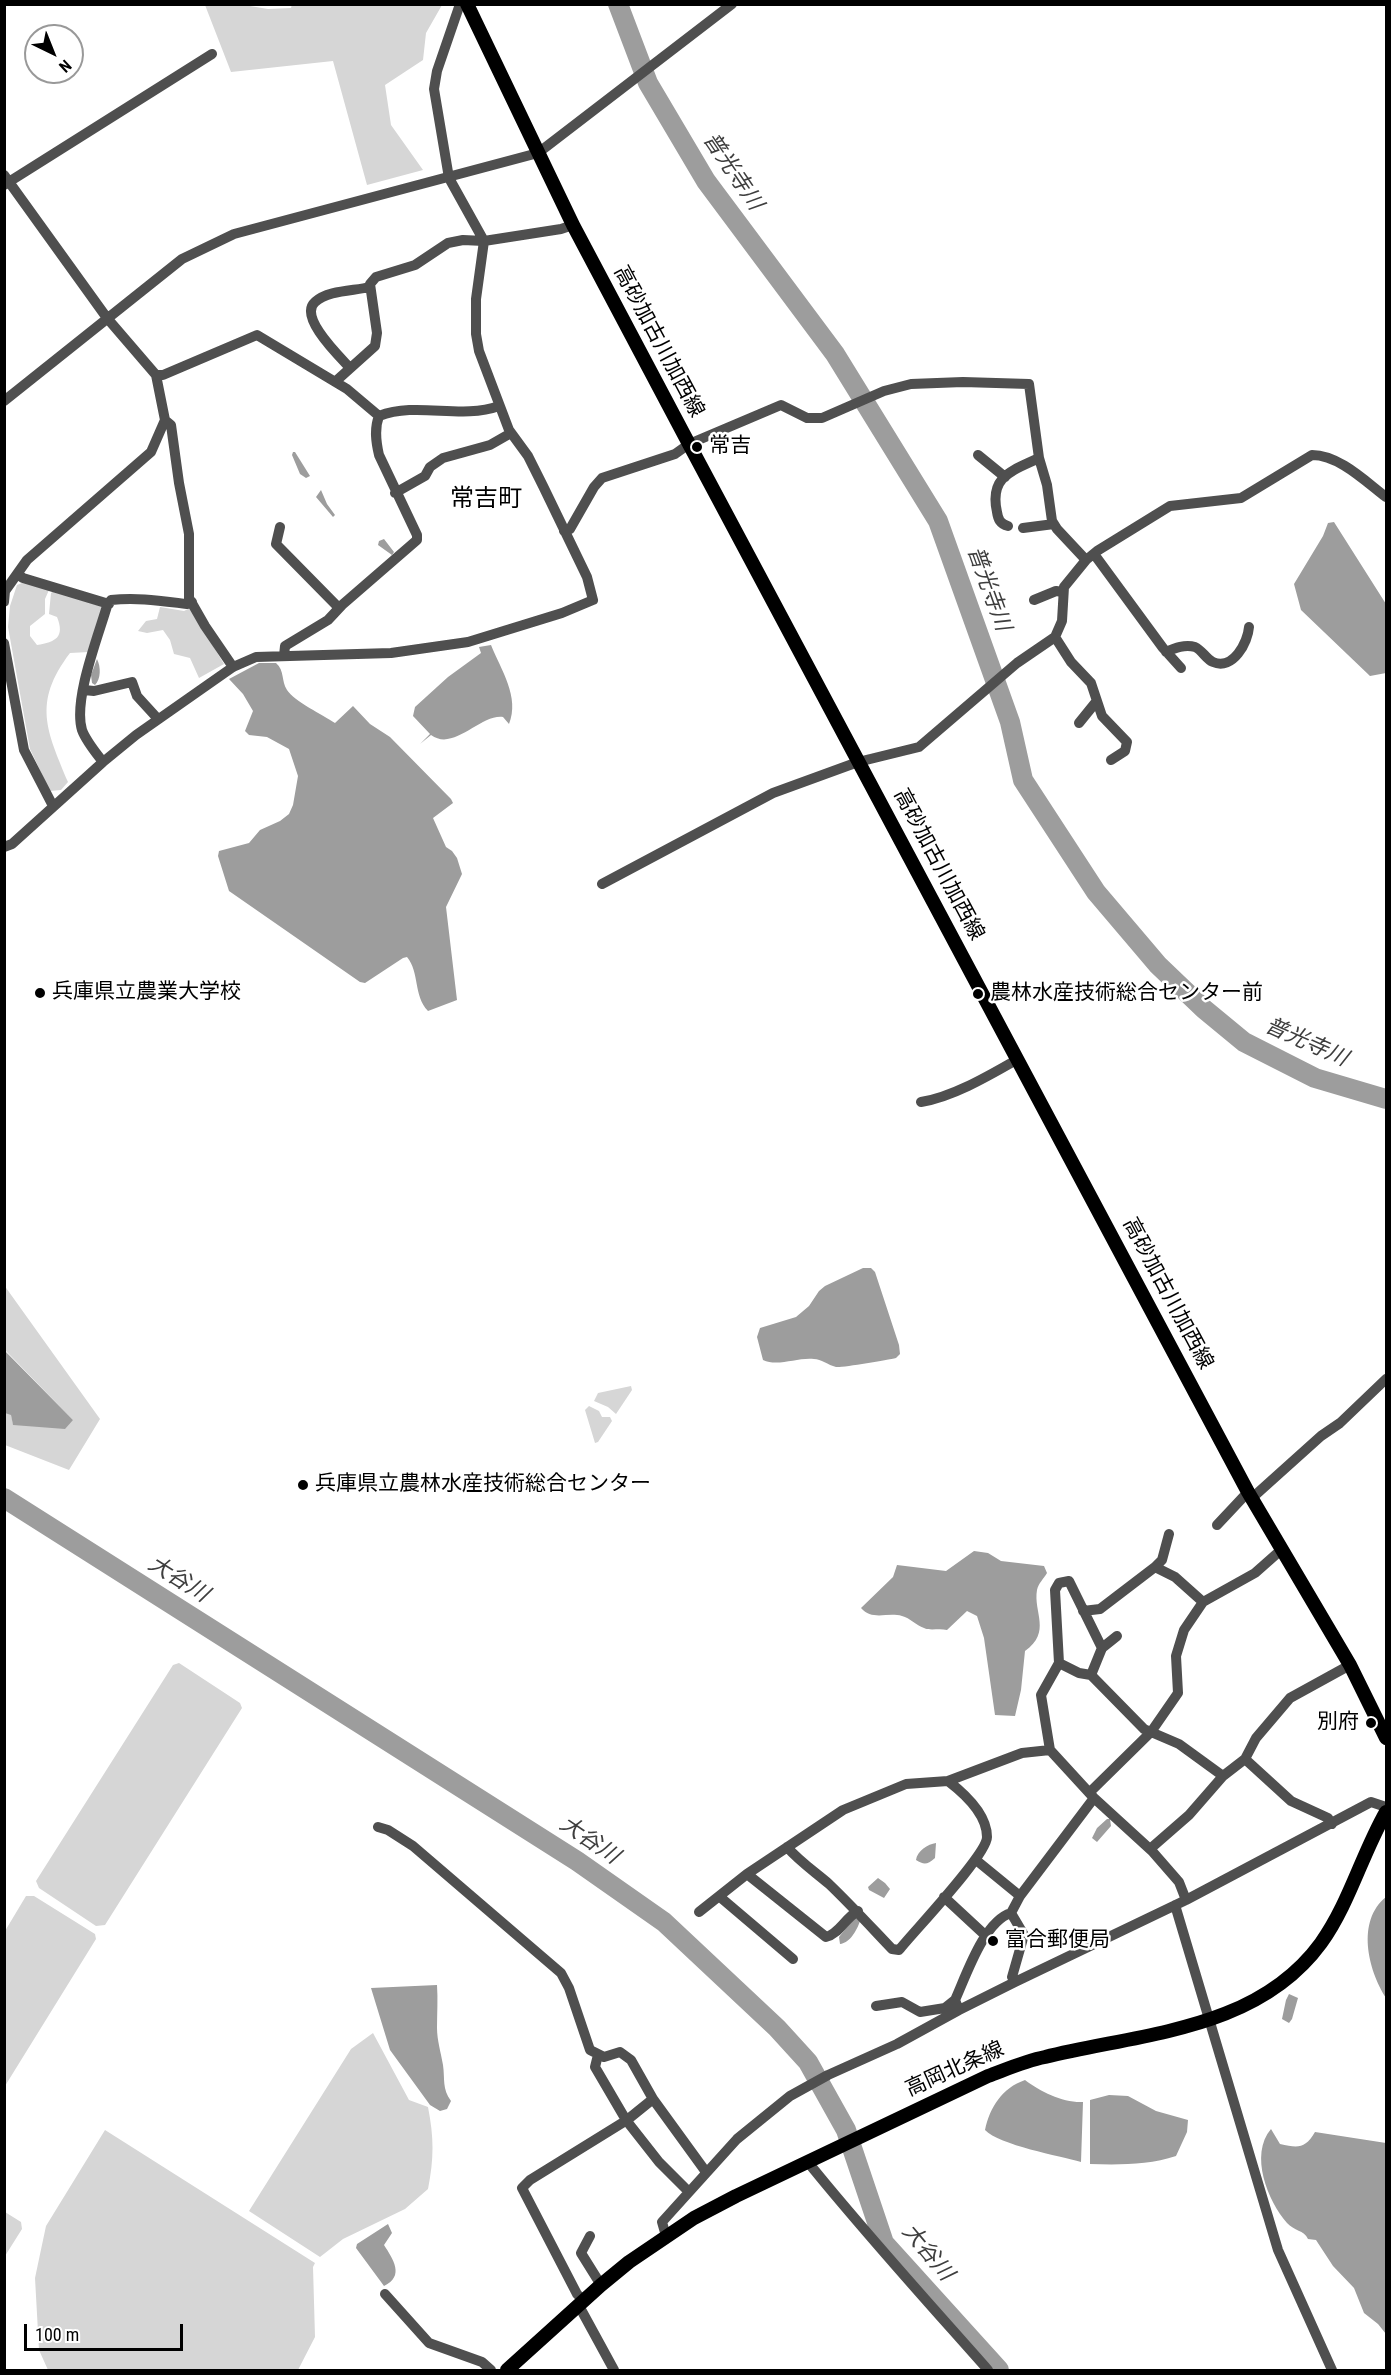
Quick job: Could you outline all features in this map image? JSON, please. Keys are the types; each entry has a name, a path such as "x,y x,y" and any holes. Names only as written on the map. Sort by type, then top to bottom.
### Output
{"main road":[{"name":"高砂加古川加西線","path":"467,4 573,225 689,444 1250,1495 1350,1665 1386,1738"},
{"name":"高岡北条線","path":"507,2370 601,2285 666,2236 717,2205 840,2145 1021,2063 1164,2033 1210,2019 1268,1991 1292,1974 1311,1955 1340,1910 1367,1848 1386,1812"}],"street":[{"path":"4,847 12,844 103,762 158,719 233,667 256,657 391,653 468,642 561,613 593,600 587,577 528,456 511,433 499,406 484,368 476,334 476,299 484,241 449,178 434,89 437,71 460,4"},
{"path":"4,401 182,260 234,234 538,153 732,4"},
{"path":"4,602 5,591 27,560 151,452 165,420 156,375 107,318 6,181 212,54"},
{"path":"336,381 375,346 376,333 370,284 376,277 415,265 448,243 463,240 484,241 561,229 573,225"},
{"path":"350,368 330,348 311,318 311,308 315,302 331,294 370,287"},
{"path":"156,375 163,375 257,335 336,381 379,416"},
{"path":"564,531 570,529 594,487 602,478 675,454 689,444 781,405 807,418 822,418 881,393 910,384 963,382 1029,384 1040,458 1054,524 1090,557 1181,668"},
{"path":"379,416 401,410 471,412 499,406"},
{"path":"284,656 285,646 317,629 417,540 417,535 395,493 379,455 376,444 376,423 379,416"},
{"path":"165,420 171,425 189,534 189,598 233,667"},
{"path":"395,493 424,476 429,468 443,458 490,445 511,433"},
{"path":"978,455 1005,477"},
{"path":"602,884 773,793 858,762 919,747 1011,669 1055,637 1062,621 1063,592 1071,576 1090,557 1135,526 1170,506 1241,498 1312,455 1322,455 1347,468 1386,497"},
{"path":"1008,526 1003,525 999,520 994,495 996,486 1005,477 1040,458"},
{"path":"1023,528 1054,524"},
{"path":"280,527 276,544 339,608"},
{"path":"17,574 22,578 109,604"},
{"path":"1034,600 1056,591 1063,592"},
{"path":"103,762 83,732 81,721 89,664 111,600 123,598 187,604 192,602"},
{"path":"1166,652 1182,646 1196,647 1211,662 1223,664 1229,662 1241,650 1248,637 1249,627"},
{"path":"1055,637 1071,662 1091,683 1102,716 1127,742 1125,751 1111,760"},
{"path":"4,643 24,750 53,806"},
{"path":"84,690 94,691 132,682 137,696 158,719"},
{"path":"1079,723 1096,702"},
{"path":"921,1102 932,1100 985,1077 1018,1059"},
{"path":"1217,1525 1321,1436 1340,1423 1386,1379"},
{"path":"1083,1611 1100,1609 1155,1567 1162,1560 1170,1534"},
{"path":"666,2236 662,2222 688,2192 737,2139 789,2096 832,2073 897,2044 957,2005 985,1935 1005,1915 1011,1913 1020,1896 1092,1795 1151,1732 1178,1693 1176,1656 1184,1630 1203,1602 1255,1573 1281,1550"},
{"path":"1155,1567 1174,1577 1203,1602"},
{"path":"1102,1647 1070,1581 1059,1583 1055,1590 1059,1663 1041,1695 1050,1750 1092,1795 1150,1849 1179,1882 1180,1902 1210,2019 1278,2250 1332,2370"},
{"path":"1090,1675 1102,1647 1117,1636"},
{"path":"1059,1663 1079,1673 1090,1675 1144,1729 1179,1744 1223,1776"},
{"path":"1150,1849 1189,1815 1223,1776 1245,1759 1256,1738 1290,1698 1350,1665"},
{"path":"699,1912 747,1874 843,1810 906,1784 948,1781 1022,1753 1050,1750"},
{"path":"1245,1759 1291,1802 1328,1818 1332,1824"},
{"path":"786,1847 858,1911 892,1949 899,1950 976,1860 987,1839 985,1825 966,1795 948,1781"},
{"path":"876,2006 902,2002 920,2012 957,2005 1015,1982 1180,1902 1371,1802 1386,1807"},
{"path":"378,1827 388,1830 413,1846 561,1973 569,1988 591,2050 604,2057 620,2052 631,2061 653,2099 706,2172"},
{"path":"976,1860 1020,1896"},
{"path":"747,1874 826,1937 833,1936 849,1916 858,1911"},
{"path":"720,1897 793,1959"},
{"path":"945,1897 985,1935"},
{"path":"1011,1913 1024,1935 1012,1977 1015,1982"},
{"path":"598,2055 596,2067 626,2120 658,2162 688,2192"},
{"path":"614,2370 522,2188 543,2171 626,2120 653,2099"},
{"path":"807,2161 866,2234 988,2370"},
{"path":"590,2236 581,2253 601,2285"},
{"path":"385,2294 429,2343 482,2362 491,2370"}],"shaded area":[{"path":"292,4 442,5 426,33 423,60 385,85 391,125 423,170 367,185 333,61 231,72 205,5 244,5 268,9 291,8"},
{"path":"293,452 310,476 306,478 300,474 292,455"},
{"path":"321,490 335,515 333,517 316,497"},
{"path":"1334,522 1386,604 1386,673 1370,676 1301,610 1294,584 1323,536 1328,523"},
{"path":"384,539 394,552 392,555 378,545 379,541"},
{"path":"27,581 49,590 45,599 45,614 30,626 30,636 37,645 54,640 59,634 57,617 49,614 51,593 56,589 104,604 89,652 70,653 58,671 47,702 49,732 68,782 61,790 50,791 30,749 8,627 10,606 17,585"},
{"path":"160,607 184,611 190,608 224,664 199,678 190,658 174,654 170,640 163,630 147,633 138,631 146,621 157,619"},
{"path":"491,645 511,694 512,714 509,724 503,717 494,718 458,736 440,739 431,735 420,744 430,734 413,716 415,707 448,677 481,653 479,647"},
{"path":"97,659 100,673 95,685 92,683 91,675"},
{"path":"259,663 276,663 281,669 287,690 302,703 335,723 353,706 370,724 390,737 451,799 453,803 433,818 446,847 457,858 462,874 446,907 457,1000 428,1011 420,998 414,970 407,957 365,983 360,982 229,891 218,856 219,851 249,843 260,830 289,814 293,805 298,776 289,749 267,737 249,735 245,731 253,711 243,694 229,679"},
{"path":"863,1268 871,1268 875,1272 899,1345 900,1354 896,1358 840,1367 814,1359 775,1363 763,1360 757,1337 760,1328 796,1317 809,1306 825,1286"},
{"path":"4,1285 100,1419 69,1470 5,1445 4,1411 11,1414 13,1424 73,1420 5,1350"},
{"path":"5,1351 73,1420 65,1429 13,1425 11,1415 5,1413"},
{"path":"631,1386 632,1390 616,1414 608,1407 594,1401 598,1393"},
{"path":"589,1406 599,1411 602,1417 610,1417 612,1421 595,1443 585,1410"},
{"path":"974,1551 988,1553 1001,1561 1044,1566 1047,1573 1037,1590 1040,1629 1038,1637 1025,1651 1021,1690 1015,1716 995,1715 984,1638 977,1616 967,1611 947,1630 929,1629 902,1616 875,1615 861,1608 893,1577 897,1565 946,1571"},
{"path":"179,1663 240,1703 242,1708 105,1925 96,1926 39,1888 36,1881 173,1665"},
{"path":"1110,1819 1111,1826 1097,1842 1092,1838 1097,1828"},
{"path":"936,1843 935,1858 926,1864 916,1860 923,1848"},
{"path":"878,1878 890,1889 884,1898 869,1890 868,1887"},
{"path":"26,1896 34,1896 95,1934 96,1939 5,2086 5,1931"},
{"path":"1386,1897 1386,1998 1370,1960 1368,1932 1377,1907"},
{"path":"855,1917 860,1921 855,1932 850,1939 840,1944 839,1937"},
{"path":"437,1985 438,2037 445,2088 451,2101 447,2109 440,2111 430,2105 390,2050 371,1988"},
{"path":"1289,1994 1298,1998 1289,2023 1282,2019"},
{"path":"373,2033 409,2100 428,2107 432,2148 428,2189 405,2209 343,2239 320,2257 249,2211 351,2049"},
{"path":"1025,2080 1052,2096 1068,2101 1083,2102 1081,2162 1016,2145 985,2130 998,2099 1010,2088"},
{"path":"1109,2095 1128,2096 1156,2111 1188,2120 1187,2132 1176,2156 1144,2163 1090,2164 1090,2100"},
{"path":"1271,2129 1280,2144 1292,2146 1301,2146 1308,2142 1315,2132 1386,2143 1386,2334 1364,2313 1354,2288 1333,2266 1316,2240 1308,2239 1290,2226 1273,2203 1261,2164 1265,2140"},
{"path":"105,2130 315,2263 313,2267 315,2337 298,2370 48,2370 39,2350 35,2278 46,2226"},
{"path":"5,2212 21,2222 22,2229 5,2256"},
{"path":"388,2224 392,2233 384,2245 396,2272 390,2282 384,2286 356,2248 357,2244"}],"waterway":[{"name":"普光寺川","path":"618,4 648,83 706,181 835,354 938,521 1010,722 1023,780 1096,892 1158,965 1204,1009 1244,1042 1315,1078 1386,1099"},
{"name":"大谷川","path":"4,1498 577,1861 664,1922 777,2028 808,2062 846,2130 884,2243 999,2370"}],"place":[{"name":"常吉","path":"697,447"},
{"name":"兵庫県立農業大学校","path":"40,993"},
{"name":"農林水産技術総合センター前","path":"978,994"},
{"name":"兵庫県立農林水産技術総合センター","path":"303,1485"},
{"name":"別府","path":"1371,1723"},
{"name":"富合郵便局","path":"993,1941"}],"district":[{"name":"常吉町","path":"486,500"}]}
